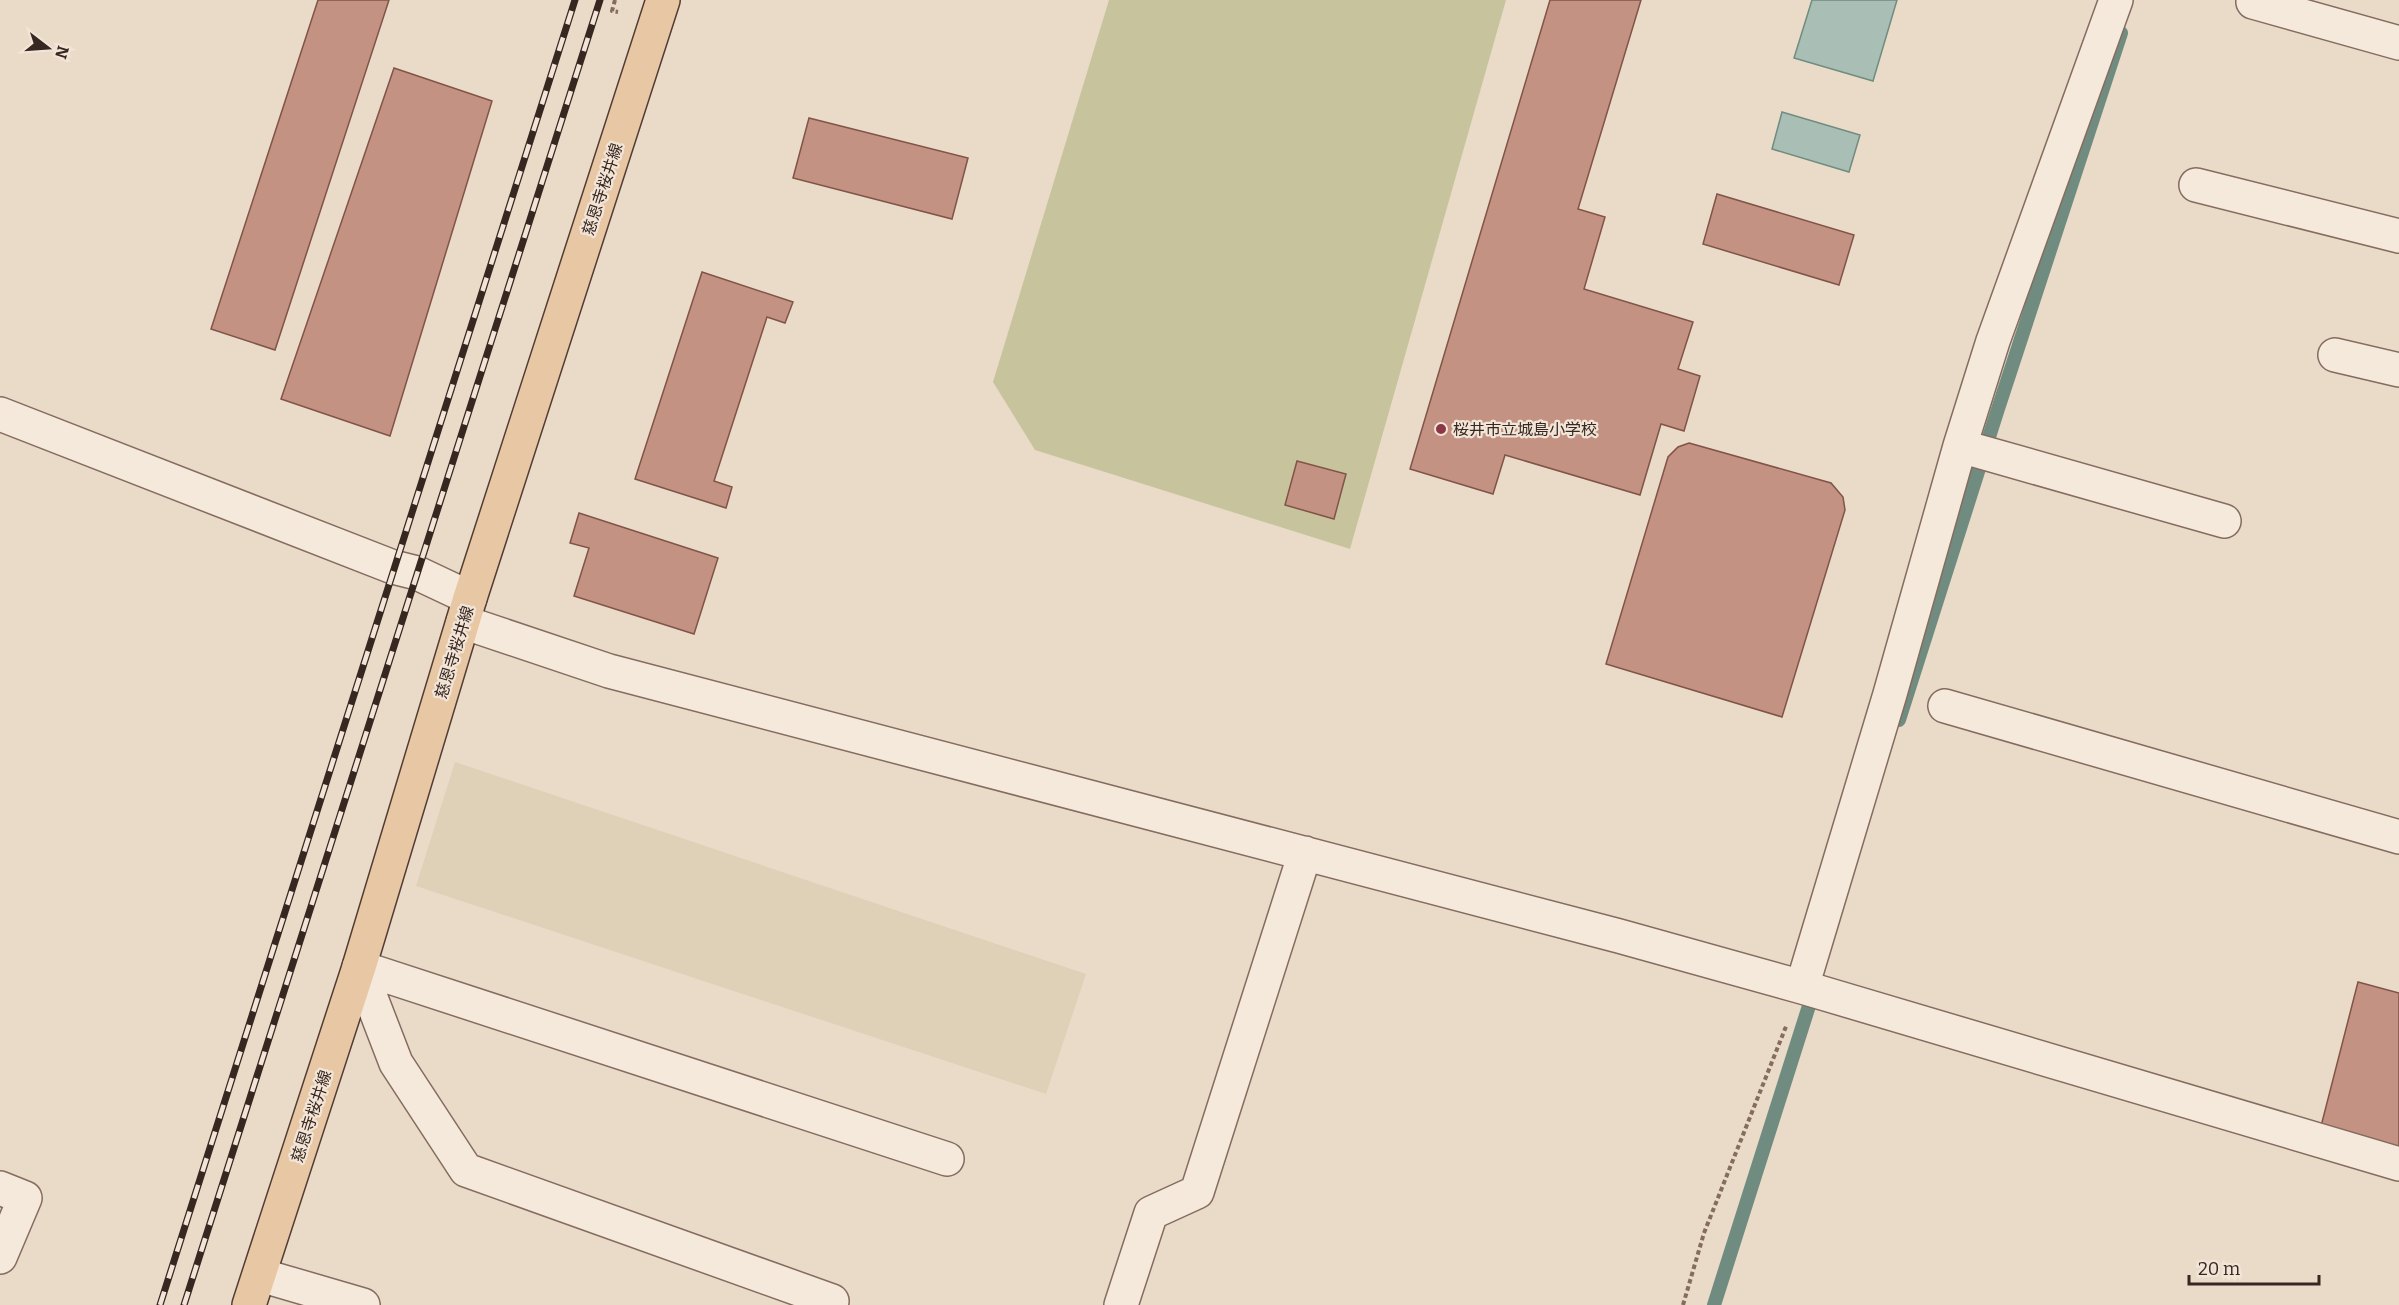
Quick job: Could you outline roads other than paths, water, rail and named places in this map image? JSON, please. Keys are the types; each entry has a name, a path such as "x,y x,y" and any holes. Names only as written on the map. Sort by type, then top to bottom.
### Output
{"main road":[{"name":"慈恩寺桜井線","path":"249,1305 359,967 466,610 663,0"}],"street":[{"path":"1807,988 1887,705 1965,448 1994,341 2116,0"},
{"path":"2253,2 2399,43"},
{"path":"2196,185 2399,236"},
{"path":"2335,355 2399,370"},
{"path":"0,414 393,567 417,573 466,610 609,671 1305,853 1807,988 2399,1164"},
{"path":"1965,448 2224,520"},
{"path":"1945,706 2399,837"},
{"path":"1121,1305 1151,1213 1197,1192 1305,853"},
{"path":"359,967 947,1159"},
{"path":"359,967 396,1063 466,1170 832,1301"},
{"path":"0,1188 25,1198 0,1257"},
{"path":"260,1275 363,1305"}],"waterway":[{"path":"1899,720 2121,33"},
{"path":"1714,1305 1814,990"}],"railway":[{"path":"160,1305 575,0"},
{"path":"184,1305 600,0"}],"place":[{"name":"桜井市立城島小学校","path":"1441,429"}]}
